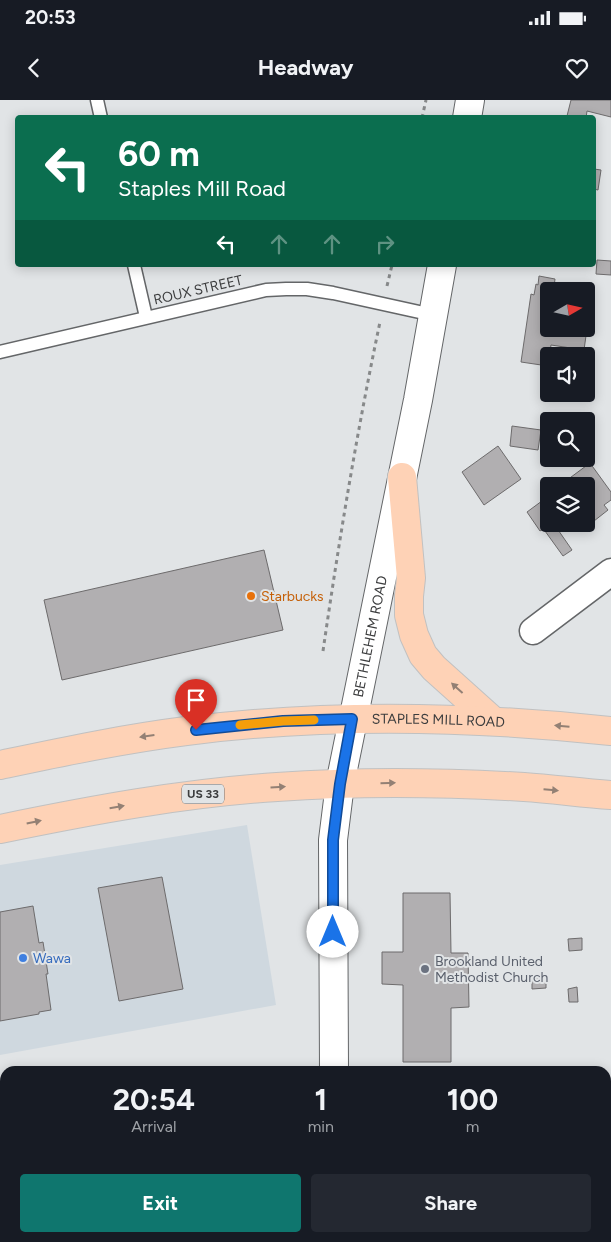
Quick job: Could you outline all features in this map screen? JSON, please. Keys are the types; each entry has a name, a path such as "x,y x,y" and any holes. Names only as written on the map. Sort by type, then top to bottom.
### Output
{"main road":[{"path":"402,477 411,578 409,615 414,635 423,655 434,668 493,721"},
{"name":"STAPLES MILL ROAD","path":"0,765 94,745 187,731 283,721 352,719 493,721 611,731"},
{"name":"US 33","path":"0,829 128,805 276,787 416,783 525,787 611,795"}],"street":[{"path":"468,115 470,100"},
{"name":"BETHLEHEM ROAD","path":"334,1066 333,840 340,784 418,400 442,267"},
{"path":"533,631 611,572"}],"lane":[{"path":"97,100 100,115"},
{"path":"134,267 146,318"},
{"name":"ROUX STREET","path":"0,352 266,290 316,290 433,316"}],"path":[{"path":"423,115 426,100"},
{"path":"323,651 362,408 392,267"}],"shaded area":[{"path":"247,825 276,1005 0,1055 0,865"}],"building":[{"path":"571,100 611,100 611,117 587,111 586,115 567,115"},
{"path":"596,169 601,170 598,190 596,190"},
{"path":"597,260 611,261 611,275 596,274"},
{"path":"539,276 555,279 555,282 540,282 540,338 586,338 584,347 551,345 551,347 540,347 540,365 521,362 531,294 534,295 536,284 538,285"},
{"path":"512,426 540,430 538,450 510,446"},
{"path":"498,446 521,479 484,505 462,472"},
{"path":"585,467 593,467 611,492 611,500 604,505 608,510 595,520 595,477 571,477"},
{"path":"540,502 540,531 527,512"},
{"path":"546,532 560,532 572,550 563,556"},
{"path":"264,550 283,630 62,680 44,600"},
{"name":"Wawa","path":"162,877 183,989 119,1001 98,888"},
{"name":"Brookland United Methodist Church","path":"403,893 450,893 451,953 468,953 469,1007 451,1008 451,1062 403,1062 403,985 382,984 382,952 403,952"},
{"name":"Wawa","path":"33,906 39,943 43,942 51,1010 0,1021 0,912"},
{"path":"582,938 582,950 569,951 568,939"},
{"path":"532,976 546,976 546,988 532,989"},
{"path":"577,987 578,1002 569,1002 568,989"}],"slow traffic":[{"path":"240,725 314,720"}],"place":[{"name":"Starbucks","path":"251,596"},
{"name":"Wawa","path":"23,958"},
{"name":"Brookland United Methodist Church","path":"425,969"}],"route":[{"path":"196,730 283,721 352,719 340,784 333,840 333,932"}]}
